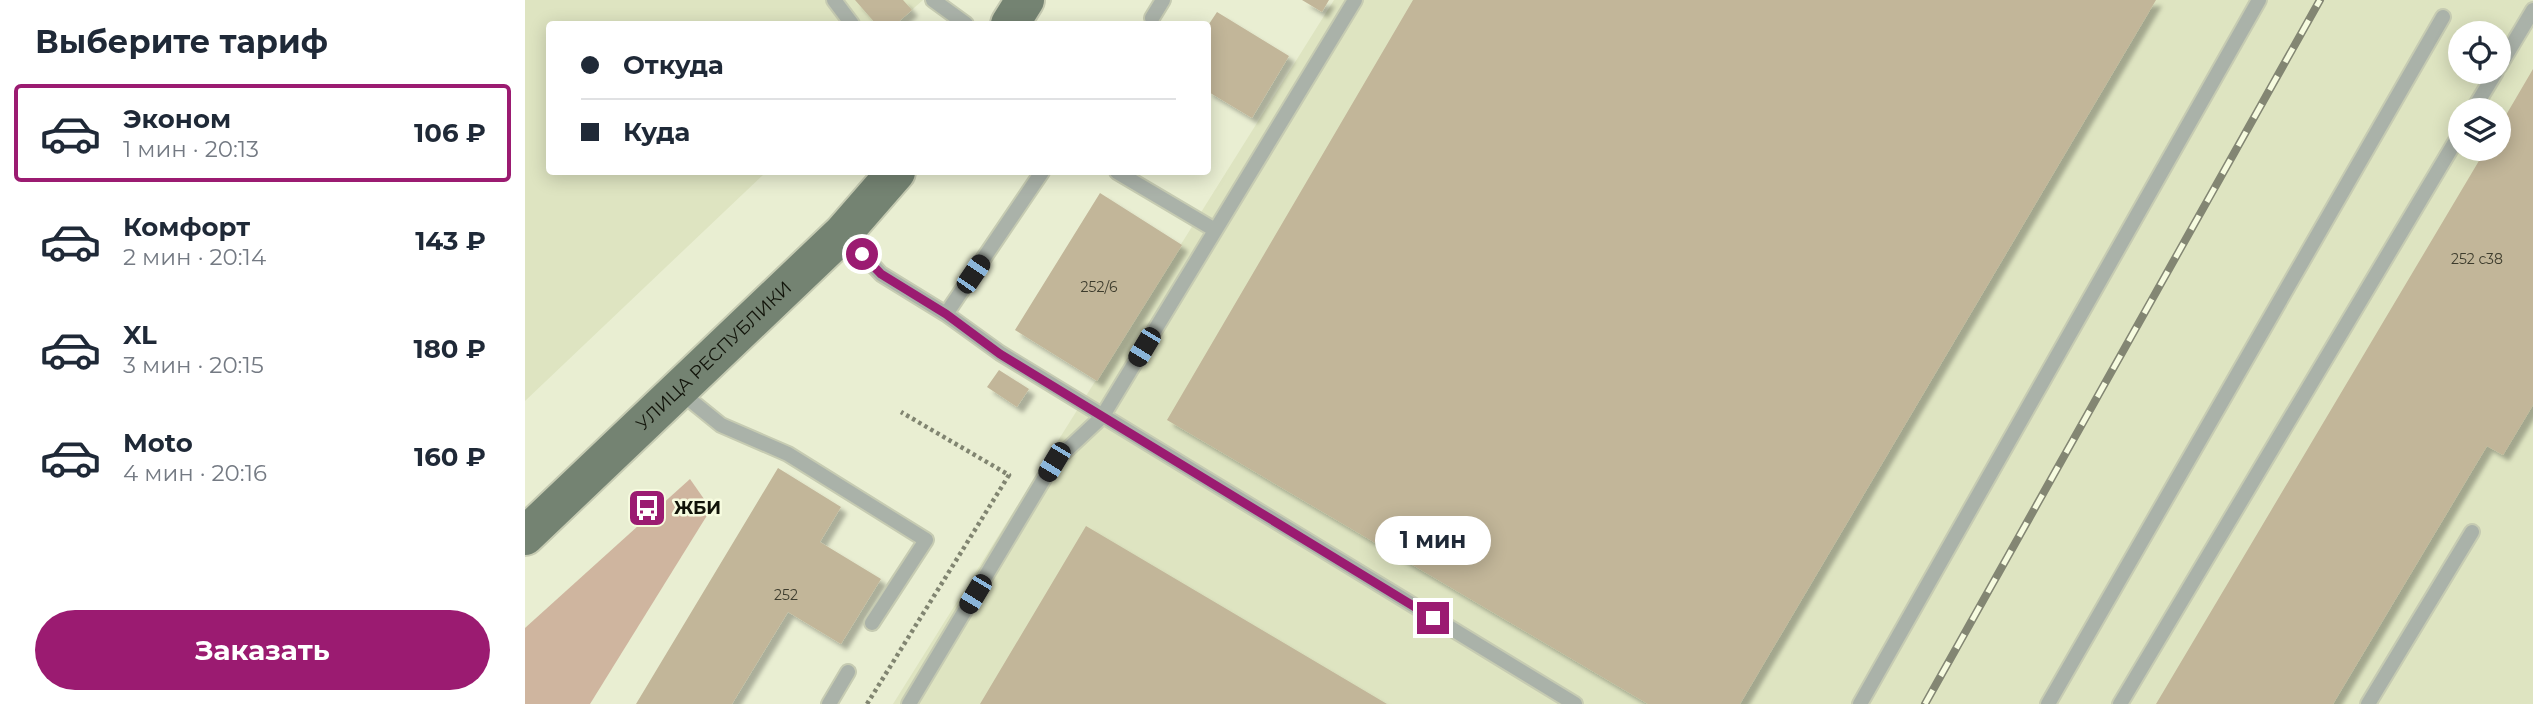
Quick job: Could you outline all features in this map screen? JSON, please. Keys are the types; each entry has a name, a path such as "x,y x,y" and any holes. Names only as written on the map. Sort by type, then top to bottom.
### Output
{"main road":[{"path":"1012,21 1025,0"},
{"name":"УЛИЦА РЕСПУБЛИКИ","path":"525,536 843,233 893,175"}],"lane":[{"path":"834,0 850,21"},
{"path":"933,0 962,21"},
{"path":"1152,18 1163,0"},
{"path":"909,704 1054,462 1102,417 1355,0"},
{"path":"1860,704 2259,0"},
{"path":"2511,47 2533,10"},
{"path":"2048,704 2443,17"},
{"path":"2120,704 2448,154"},
{"path":"946,314 1040,175"},
{"path":"1122,175 1215,230"},
{"path":"843,233 881,274 946,314 1000,354 1575,704"},
{"path":"677,390 721,425 788,454 926,540 872,623"},
{"path":"2368,704 2472,532"},
{"path":"829,704 848,672"}],"shaded area":[{"path":"525,0 923,0 899,21 546,21 546,175 763,175 525,401"},
{"path":"1334,0 2533,0 2533,704 893,704"},
{"path":"690,479 711,509 590,704 525,704 525,628"}],"building":[{"path":"855,0 903,0 912,10 899,21 873,21"},
{"path":"1302,0 1329,0 1322,12"},
{"path":"1413,0 2156,0 1740,704 1648,704 1167,420"},
{"path":"1217,12 1289,56 1252,118 1211,93 1211,21"},
{"path":"2533,69 2533,405 2503,455 2487,446 2333,704 2156,704 2479,161 2511,161 2511,107"},
{"path":"1100,193 1182,245 1097,381 1015,330"},
{"path":"999,370 1029,389 1017,407 987,387"},
{"path":"778,468 841,507 820,542 881,579 841,644 788,612 732,704 636,704"},
{"path":"1086,526 1387,704 980,704"}],"railway":[{"path":"1925,704 2320,0"}],"place":[{"name":"ЖБИ","path":"647,508"}],"route":[{"path":"862,254 881,274 946,314 1000,354 1433,618"}]}
